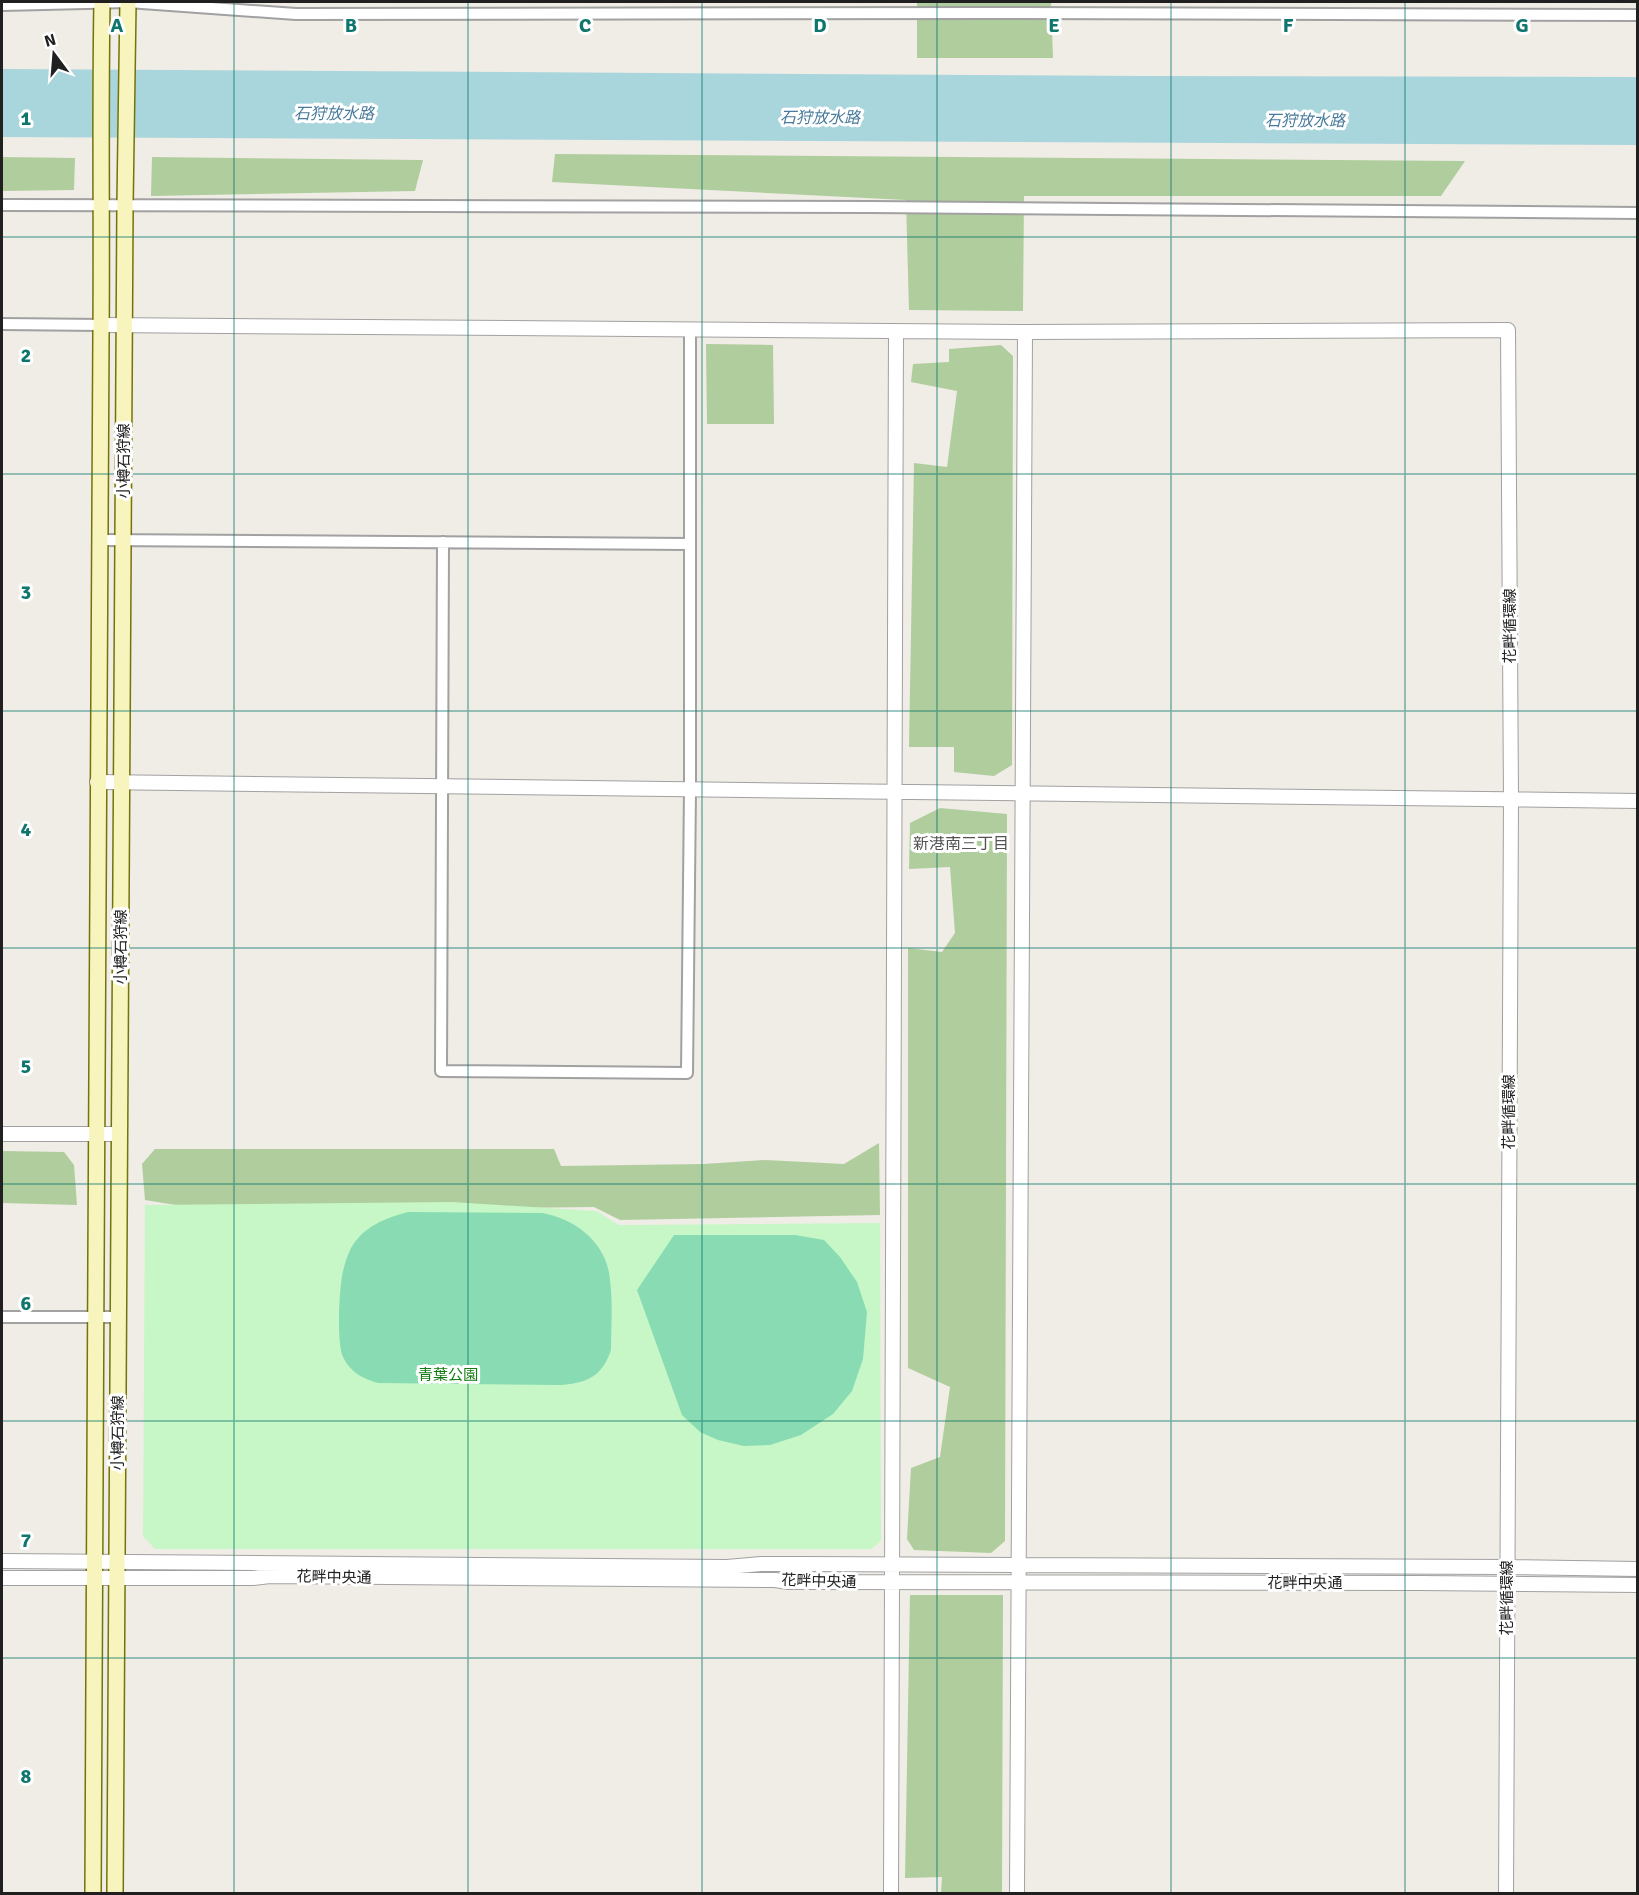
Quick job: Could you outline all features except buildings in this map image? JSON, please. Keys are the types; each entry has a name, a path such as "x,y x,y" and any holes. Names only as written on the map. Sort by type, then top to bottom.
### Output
{"main road":[{"name":"小樽石狩線","path":"93,1893 102,2"},
{"name":"小樽石狩線","path":"115,1893 124,204 128,2"}],"street":[{"path":"2,5 128,2 296,14 1638,15"},
{"path":"2,205 1638,213"},
{"path":"2,324 1025,332 1017,1893"},
{"path":"443,542 441,1071 687,1073 690,790 688,544 690,329"},
{"name":"花畔循環線","path":"1025,332 1508,330 1511,799 1506,1893"},
{"path":"891,1893 896,331"},
{"path":"99,540 688,544"},
{"path":"97,782 1638,801"},
{"path":"2,1134 120,1134"},
{"path":"2,1317 118,1317"},
{"name":"花畔中央通","path":"2,1561 727,1567 761,1564 893,1564 1638,1569"},
{"name":"花畔中央通","path":"2,1578 253,1578 270,1576 775,1580 789,1582 1638,1585"}],"green space":[{"path":"917,2 1051,2 1053,58 917,58"},
{"path":"555,154 1465,161 1441,196 1024,196 1023,311 909,310 906,200 552,182"},
{"path":"2,157 75,158 74,190 2,191"},
{"path":"152,157 423,160 415,191 151,196"},
{"path":"706,344 773,345 774,424 707,424"},
{"path":"1001,345 1013,356 1012,765 994,776 954,772 954,747 909,747 914,463 947,467 957,391 911,382 913,364 949,362 949,349"},
{"path":"940,808 1007,814 1005,1541 991,1553 914,1550 907,1539 911,1468 940,1457 950,1387 908,1368 908,948 942,952 955,933 950,867 909,869 910,823"},
{"path":"879,1143 880,1215 620,1220 594,1207 213,1211 145,1200 142,1164 155,1149 554,1149 561,1166 704,1164 765,1160 844,1164"},
{"path":"2,1151 64,1152 74,1165 77,1205 2,1203"},
{"name":"青葉公園","path":"452,1202 596,1211 619,1225 880,1223 881,1541 871,1549 155,1549 143,1536 145,1205"},
{"path":"408,1212 542,1213 555,1216 578,1227 596,1244 608,1267 612,1306 611,1350 603,1366 586,1380 561,1385 378,1383 353,1371 343,1357 339,1332 340,1291 346,1261 351,1248 368,1229 383,1220"},
{"path":"674,1235 795,1235 824,1240 840,1257 857,1282 867,1312 863,1359 852,1391 833,1414 801,1435 770,1445 744,1446 718,1440 700,1432 682,1415 637,1290"},
{"path":"910,1595 1003,1595 1002,1893 941,1893 942,1877 905,1878"}],"water":[{"name":"石狩放水路","path":"2,69 1638,77 1637,145 2,137"}],"district":[{"name":"新港南三丁目","path":"961,843"}]}
